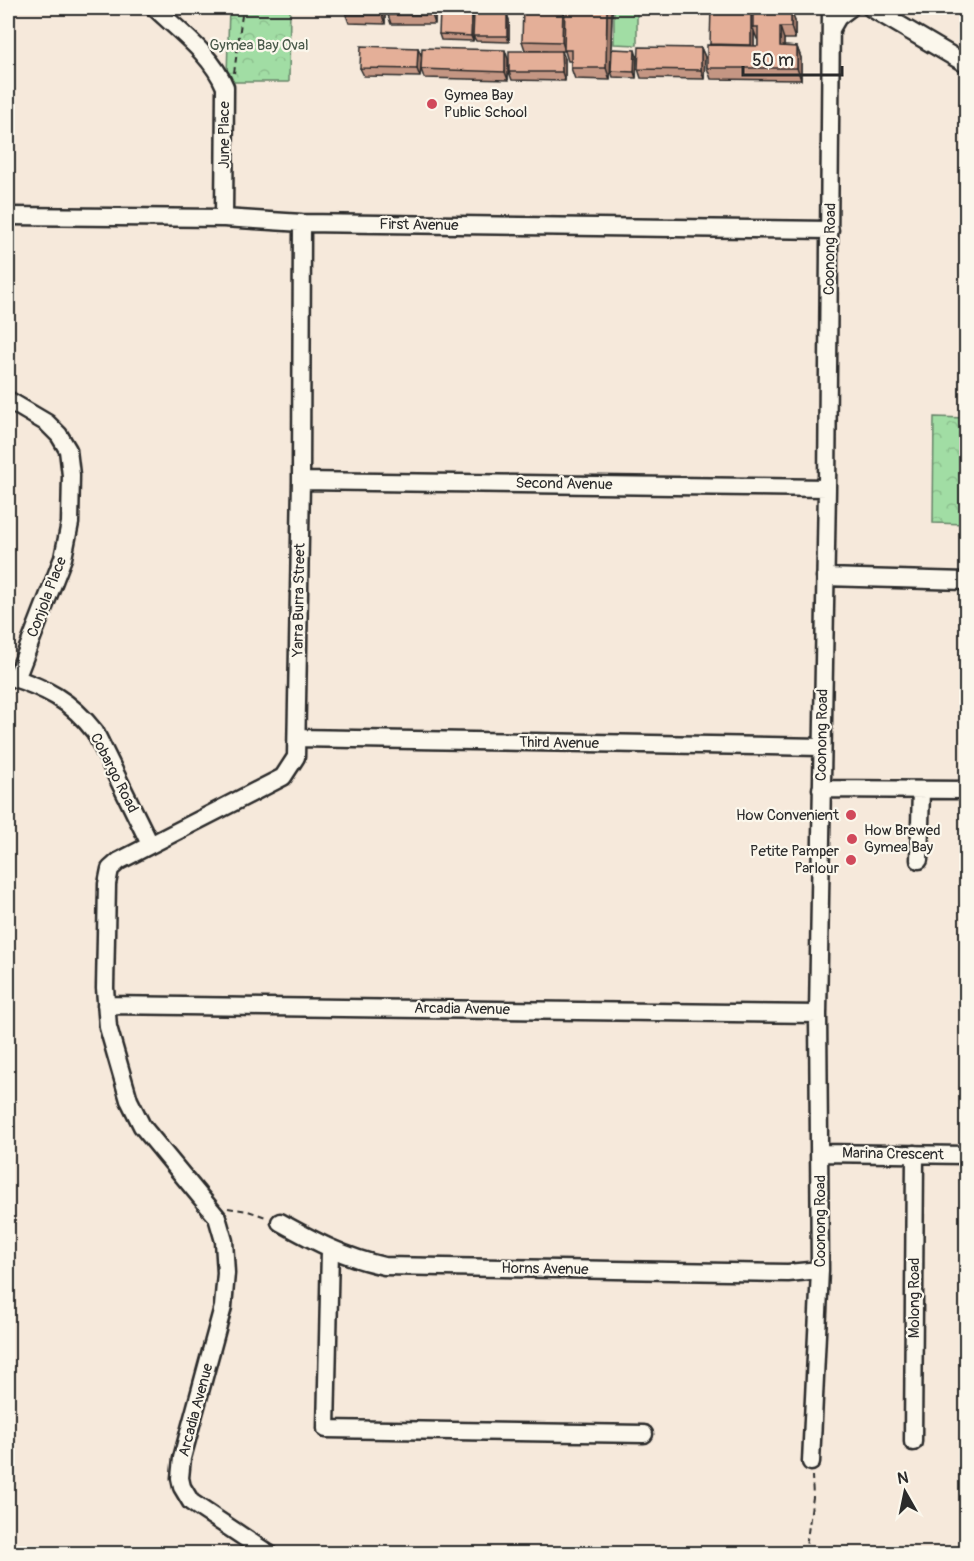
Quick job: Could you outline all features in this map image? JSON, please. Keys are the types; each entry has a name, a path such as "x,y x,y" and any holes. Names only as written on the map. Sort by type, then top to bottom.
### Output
{"street":[{"name":"June Place","path":"155,8 209,61 220,75 225,87 224,218"},
{"name":"Coonong Road","path":"811,1462 820,1270 818,1014 827,488 831,8"},
{"path":"831,29 838,17 850,8"},
{"path":"871,8 966,64"},
{"name":"First Avenue","path":"8,216 224,218 302,223 830,231"},
{"name":"Yarra Burra Street","path":"110,869 119,861 150,844 284,777 296,757 301,481 302,223"},
{"name":"Conjola Place","path":"8,400 47,423 59,435 68,450 71,475 70,523 63,558 10,680"},
{"name":"Second Avenue","path":"301,481 827,488"},
{"path":"825,577 966,581"},
{"name":"Cobargo Road","path":"10,680 47,690 80,714 95,732 150,844"},
{"name":"Third Avenue","path":"297,738 822,747"},
{"path":"822,789 966,790"},
{"path":"919,860 921,790"},
{"name":"Arcadia Avenue","path":"110,869 107,884 106,1005 112,1045 135,1114 149,1136 210,1206 217,1217 224,1240 226,1273 223,1307 182,1458 180,1478 182,1487 191,1502 269,1554"},
{"name":"Arcadia Avenue","path":"106,1005 818,1014"},
{"name":"Marina Crescent","path":"819,1153 966,1155"},
{"name":"Molong Road","path":"913,1442 915,1154"},
{"name":"Horns Avenue","path":"280,1222 330,1250 370,1263 397,1267 788,1273 820,1270"},
{"path":"330,1250 326,1429 644,1434"}],"path":[{"path":"225,93 233,85 243,8"},
{"path":"210,1206 248,1211 280,1222"},
{"path":"805,1554 813,1497 811,1462"}],"green space":[{"name":"Gymea Bay Oval","path":"229,8 290,8 289,82 231,82 227,75"},
{"path":"614,8 637,8 637,45 614,44"},
{"path":"934,417 966,418 966,524 933,523"}],"building":[{"path":"346,8 382,8 382,15 346,15"},
{"path":"388,8 432,8 432,15 388,15"},
{"path":"523,8 563,8 562,42 522,41"},
{"path":"565,8 607,8 606,68 571,68 571,50 564,50"},
{"path":"711,8 751,8 751,45 710,44"},
{"path":"753,9 791,10 791,27 780,27 780,46 797,47 797,68 707,68 707,45 758,46 758,27 753,27"},
{"path":"440,12 472,14 471,36 439,34"},
{"path":"474,14 507,14 507,36 473,36"},
{"path":"361,46 418,48 417,69 360,68"},
{"path":"639,47 701,48 701,70 638,69"},
{"path":"422,48 505,50 505,72 421,69"},
{"path":"612,49 635,50 634,72 611,71"},
{"path":"509,51 561,51 562,72 509,72"}],"place":[{"name":"Gymea Bay Public School","path":"432,104"},
{"name":"How Convenient","path":"851,815"},
{"name":"How Brewed Gymea Bay","path":"852,839"},
{"name":"Petite Pamper Parlour","path":"851,860"}]}
